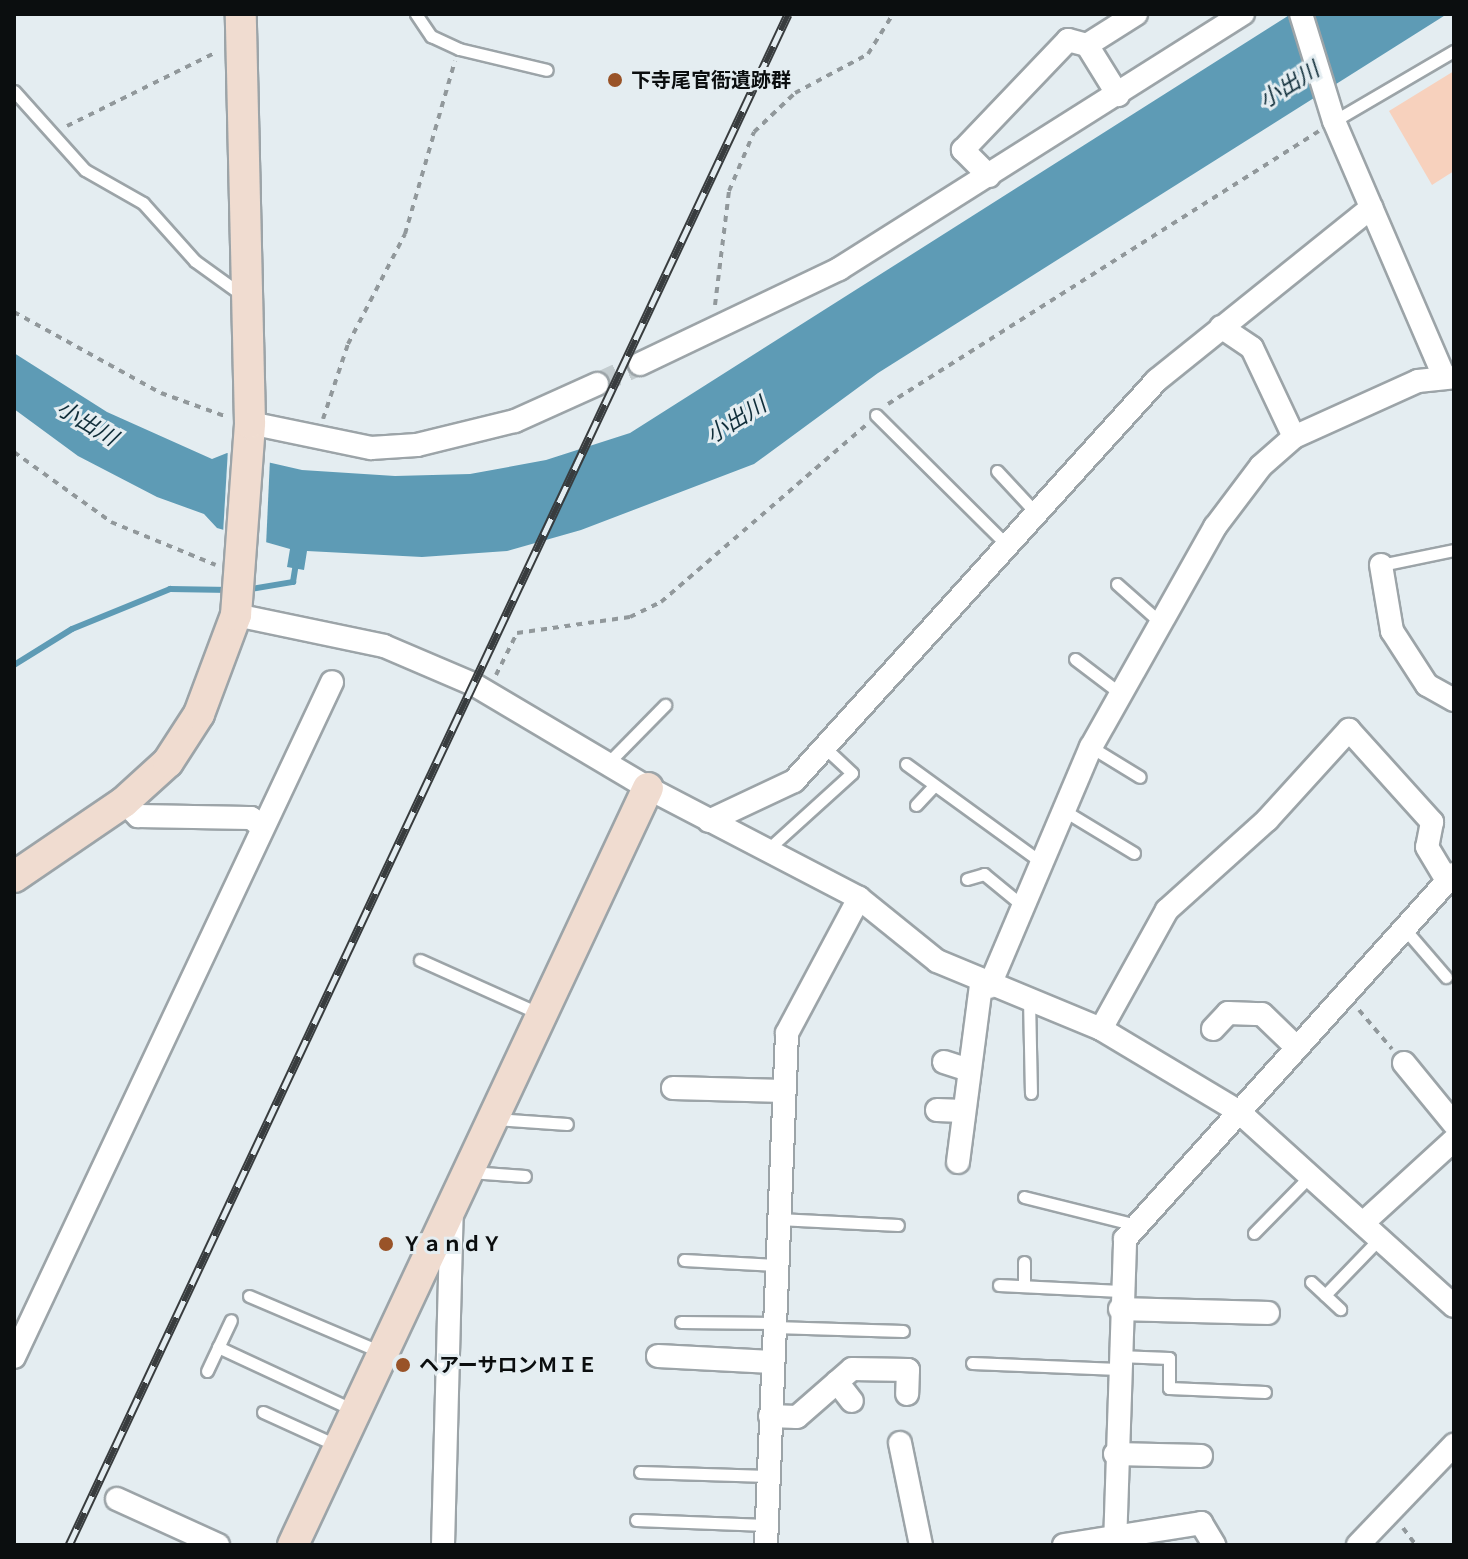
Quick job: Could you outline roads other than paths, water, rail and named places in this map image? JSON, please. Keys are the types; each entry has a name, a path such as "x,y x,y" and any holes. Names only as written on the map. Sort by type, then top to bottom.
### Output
{"street":[{"path":"1087,45 1136,14"},
{"path":"640,364 839,269 1243,14"},
{"path":"958,1162 969,1070 985,985 1023,906 1091,747 1165,626 1215,527 1261,466 1294,437 1449,376 1333,118 1301,14"},
{"path":"14,877 124,802 168,762 199,714 236,615 243,574 250,428 245,297 243,26"},
{"path":"989,176 963,150 1068,40 1087,45 1118,95"},
{"path":"709,821 779,793 826,749 1157,380 1179,370 1221,327 1371,208"},
{"path":"1221,327 1252,348 1294,437"},
{"path":"250,428 371,448 458,438 597,384"},
{"path":"1381,565 1392,631 1427,685 1454,700"},
{"path":"236,615 384,646 486,695 648,788 859,898 937,961 985,985 1029,999 1101,1029 1238,1111 1454,1306"},
{"path":"14,1357 332,682"},
{"path":"1101,1029 1167,910 1267,820 1349,730 1432,822 1427,847 1450,876 1136,1225 1122,1250 1114,1541"},
{"path":"293,1545 648,788"},
{"path":"124,802 138,816 251,818 262,827"},
{"path":"766,1535 787,1033 859,898"},
{"path":"1213,1029 1228,1013 1262,1014 1296,1047"},
{"path":"944,1062 969,1070"},
{"path":"1404,1063 1454,1124"},
{"path":"673,1088 784,1091"},
{"path":"937,1110 963,1111"},
{"path":"1372,1230 1454,1140"},
{"path":"443,1545 456,1266 452,1211"},
{"path":"1120,1300 1268,1313"},
{"path":"658,1356 772,1362"},
{"path":"770,1416 797,1417 852,1369 908,1370 907,1394"},
{"path":"837,1382 852,1401"},
{"path":"900,1443 921,1545"},
{"path":"1358,1545 1454,1445"},
{"path":"1115,1454 1201,1456"},
{"path":"117,1499 203,1542"},
{"path":"1064,1545 1114,1541 1201,1523 1214,1545"}],"lane":[{"path":"416,14 431,36 459,49 547,70"},
{"path":"1333,118 1454,51"},
{"path":"14,91 85,170 143,203 195,261 245,297"},
{"path":"876,415 1007,545"},
{"path":"997,471 1036,513"},
{"path":"1381,565 1454,550"},
{"path":"1117,584 1165,626"},
{"path":"1075,659 1121,694"},
{"path":"607,764 665,705"},
{"path":"1091,747 1140,777"},
{"path":"766,851 852,773 826,749"},
{"path":"906,764 932,788 1041,862"},
{"path":"916,805 932,788"},
{"path":"1062,810 1134,853"},
{"path":"967,879 984,874 1023,906"},
{"path":"1403,927 1446,977"},
{"path":"420,960 542,1015"},
{"path":"1029,999 1031,1093"},
{"path":"494,1119 567,1124"},
{"path":"469,1172 525,1176"},
{"path":"1254,1233 1311,1174"},
{"path":"1024,1197 1136,1225"},
{"path":"778,1219 898,1225"},
{"path":"1325,1295 1372,1230"},
{"path":"684,1260 776,1265"},
{"path":"1024,1262 1024,1286"},
{"path":"1311,1282 1340,1309"},
{"path":"999,1285 1120,1300"},
{"path":"249,1296 381,1352"},
{"path":"207,1371 231,1320"},
{"path":"681,1322 903,1331"},
{"path":"218,1347 354,1410"},
{"path":"972,1363 1118,1362 1169,1358 1169,1388 1265,1392"},
{"path":"263,1412 338,1446"},
{"path":"640,1472 768,1476"},
{"path":"636,1520 766,1535"}],"water":[{"name":"小出川","path":"1291,14 1447,14 878,373 754,464 581,530 507,551 422,557 307,551 304,570 287,567 290,549 217,528 204,514 157,497 78,456 14,409 14,353 107,412 212,459 227,453 302,470 395,476 470,474 546,460 630,433"}],"waterway":[{"path":"245,590 293,582 296,563"},
{"path":"14,665 72,629 170,589 230,590"}],"tunnel":[{"path":"597,384 640,364"}],"railway":[{"path":"69,1545 788,14"}],"place":[{"name":"下寺尾官衙遺跡群","path":"615,80"},
{"name":"ＹａｎｄＹ","path":"386,1244"},
{"name":"ヘアーサロンＭＩＥ","path":"403,1365"}]}
